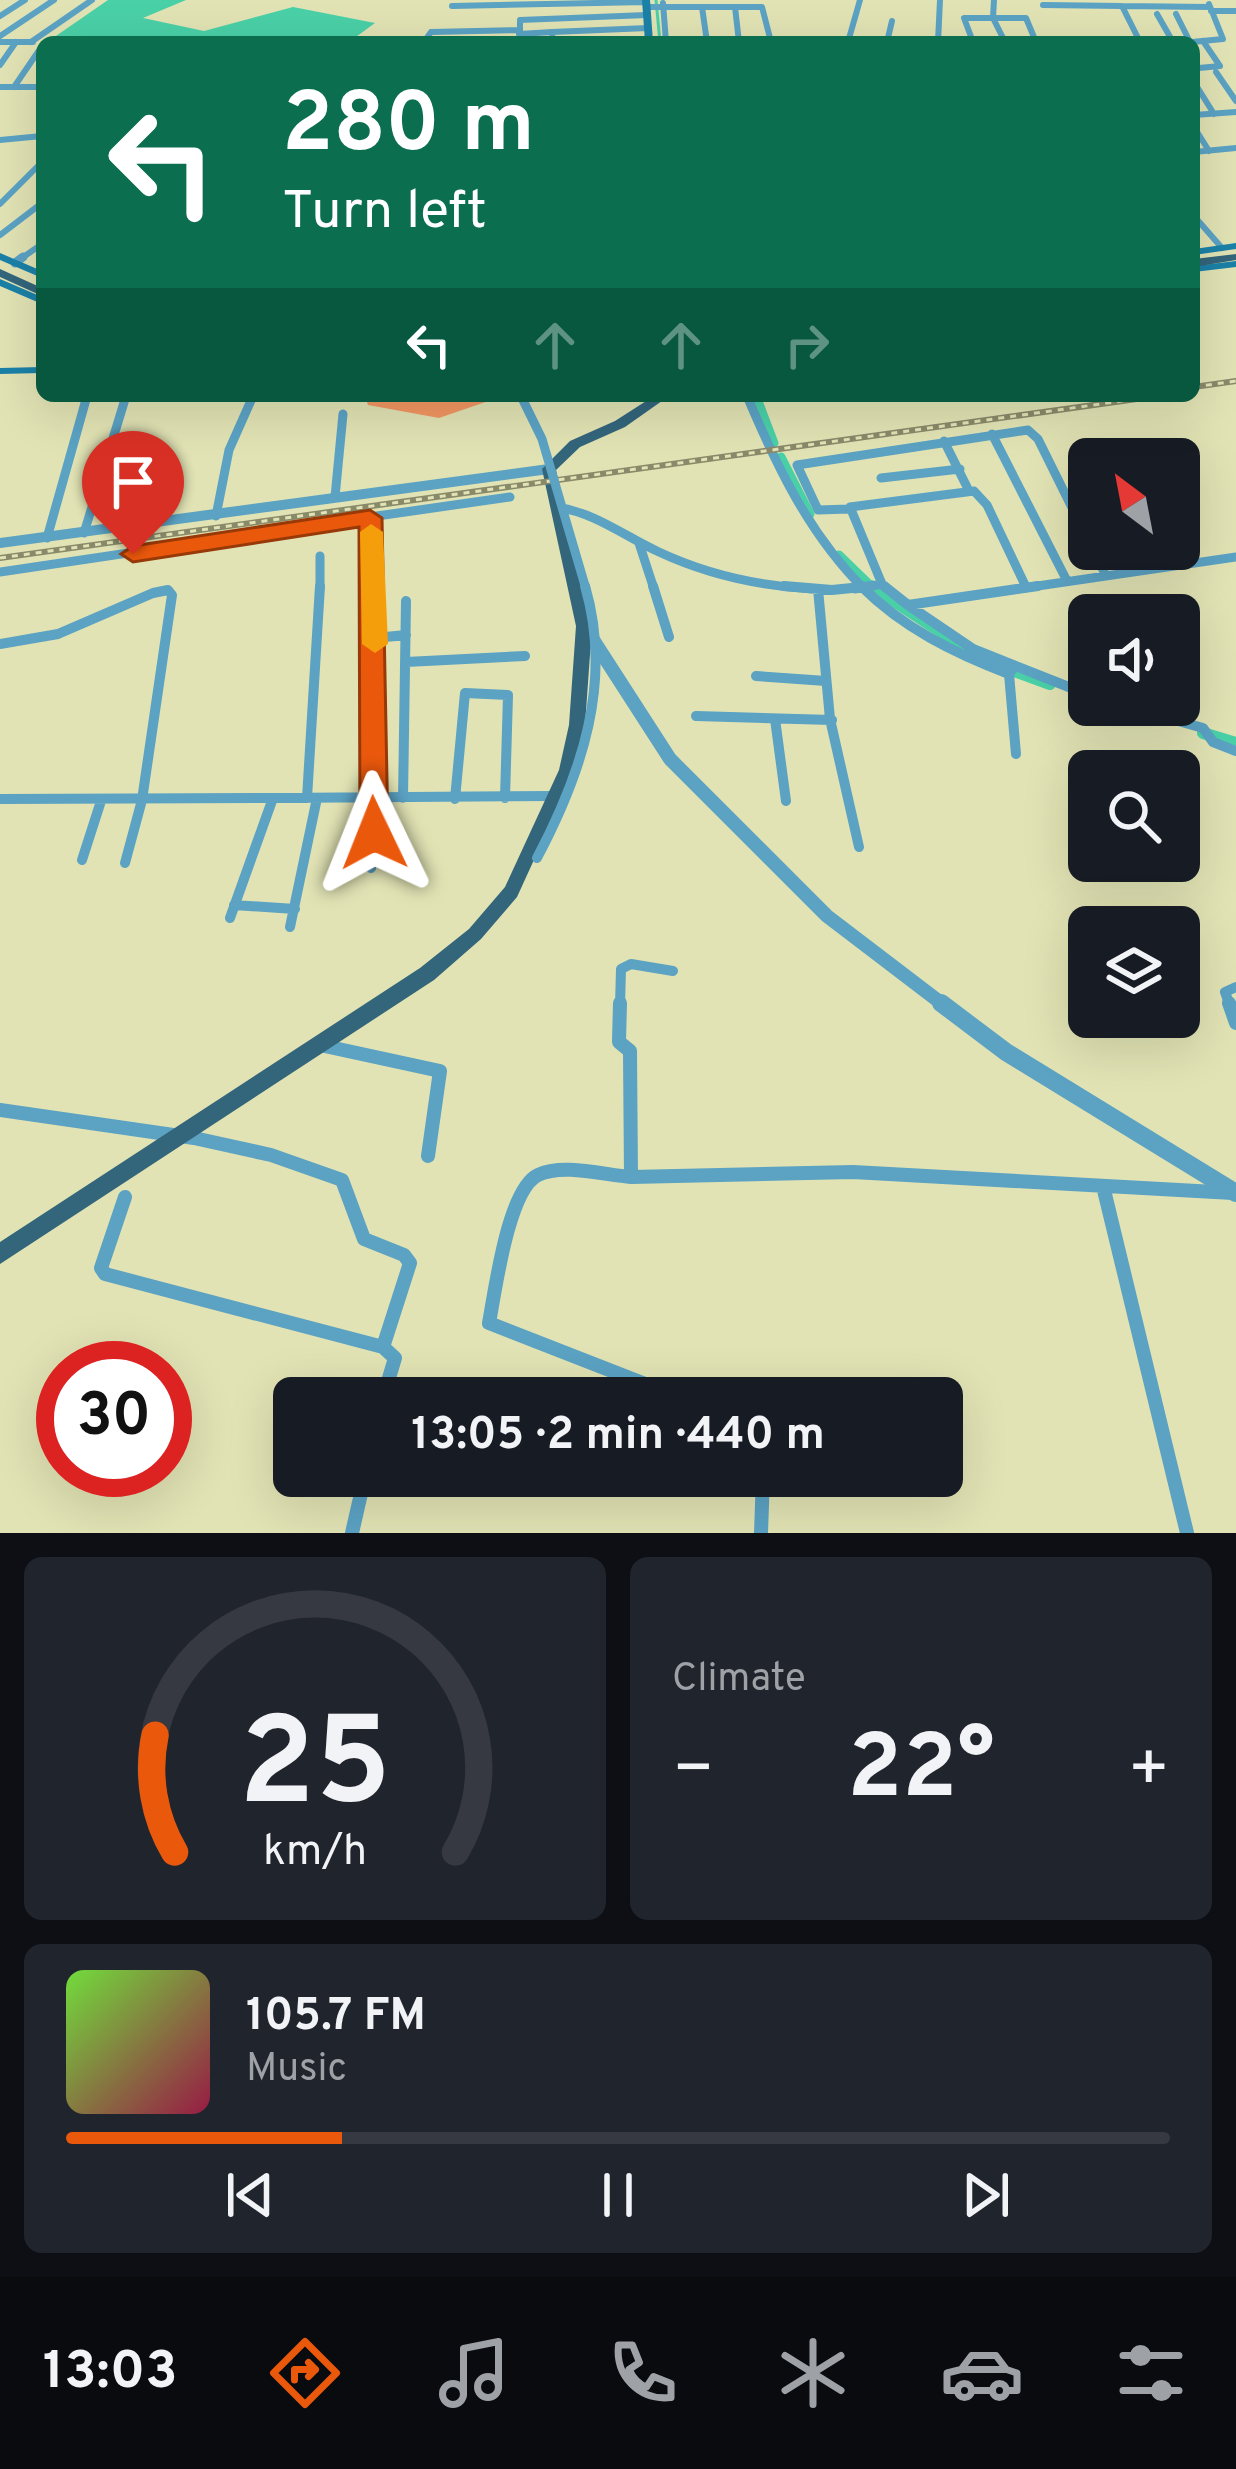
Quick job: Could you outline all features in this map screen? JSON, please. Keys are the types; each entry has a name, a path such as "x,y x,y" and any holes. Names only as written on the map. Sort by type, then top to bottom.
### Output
{"main road":[{"path":"649,36 653,6"},
{"path":"1200,259 1233,253"},
{"path":"0,269 15,263 36,279"},
{"path":"0,269 36,281"},
{"path":"0,269 36,296"},
{"path":"0,374 36,373"},
{"path":"0,1254 427,974 475,934 518,879 556,796 577,725 584,626 549,469 575,444 654,402"}],"street":[{"path":"0,16 25,0"},
{"path":"0,39 54,0"},
{"path":"40,36 92,0"},
{"path":"850,36 860,0"},
{"path":"938,36 940,0"},
{"path":"968,0 972,36"},
{"path":"994,0 993,18 1001,36"},
{"path":"1022,0 1021,17 1032,36"},
{"path":"1043,5 1209,6 1236,11"},
{"path":"452,6 765,8 770,36"},
{"path":"428,36 431,32 519,35 520,20 653,6"},
{"path":"653,6 665,36"},
{"path":"1122,6 1136,36"},
{"path":"1209,6 1222,40"},
{"path":"702,7 705,36"},
{"path":"735,7 738,36"},
{"path":"1157,14 1170,36"},
{"path":"1176,14 1188,36"},
{"path":"967,17 1021,17"},
{"path":"888,36 892,21"},
{"path":"564,36 648,28"},
{"path":"0,39 36,43"},
{"path":"31,42 36,39"},
{"path":"1200,41 1236,39"},
{"path":"1200,64 1220,66 1203,41"},
{"path":"0,65 16,42"},
{"path":"14,87 36,53"},
{"path":"1216,72 1236,101"},
{"path":"0,86 36,87"},
{"path":"1200,91 1214,113"},
{"path":"33,103 36,98"},
{"path":"1200,114 1236,112"},
{"path":"0,140 36,137"},
{"path":"1200,137 1209,151"},
{"path":"1200,152 1236,148"},
{"path":"0,204 36,168"},
{"path":"0,235 36,208"},
{"path":"1200,222 1233,253"},
{"path":"15,263 36,248"},
{"path":"47,538 85,402"},
{"path":"84,532 124,402"},
{"path":"216,516 230,450 250,402"},
{"path":"518,879 537,858 561,815 582,758 595,631 556,490 523,402"},
{"path":"750,402 808,526 861,590 916,632 1068,688"},
{"path":"335,497 343,413"},
{"path":"1025,585 980,493 816,508 797,465 1024,430 1034,434 1068,501"},
{"path":"992,434 1066,579"},
{"path":"944,441 969,491"},
{"path":"0,543 549,469"},
{"path":"881,478 960,470"},
{"path":"0,572 510,497"},
{"path":"557,507 589,513 685,562 818,589 861,590 880,584"},
{"path":"849,508 880,584 955,639 1012,671"},
{"path":"370,518 375,638 371,868"},
{"path":"640,543 669,637"},
{"path":"290,927 312,798 320,556"},
{"path":"908,605 1236,557"},
{"path":"1103,570 1105,574"},
{"path":"818,589 844,800 859,847"},
{"path":"0,644 56,633 168,590 173,606 160,664 142,800 125,863"},
{"path":"403,798 406,601"},
{"path":"584,626 670,760 827,916 1006,1052 1236,1194"},
{"path":"375,638 406,635"},
{"path":"406,662 525,656"},
{"path":"1012,671 1016,754"},
{"path":"756,676 826,682"},
{"path":"455,799 462,696 505,692 506,798"},
{"path":"697,716 832,720"},
{"path":"775,718 786,801"},
{"path":"1182,726 1236,751"},
{"path":"0,799 556,796"},
{"path":"273,798 232,911 295,909"},
{"path":"82,860 101,801"},
{"path":"631,1177 631,1052 620,1042 621,969 631,964 673,971"},
{"path":"1236,986 1225,992 1236,1023"},
{"path":"317,1044 440,1071 428,1156"},
{"path":"0,1110 177,1135 275,1156 338,1177 346,1184 364,1239 404,1255 410,1263 383,1348"},
{"path":"627,1377 489,1323 515,1203 524,1183 543,1174 853,1172 1236,1194"},
{"path":"1103,1186 1187,1533"},
{"path":"125,1197 100,1268 105,1274 383,1348 394,1358 389,1377"},
{"path":"352,1533 360,1497"},
{"path":"761,1533 762,1497"}],"shaded area":[{"path":"108,0 186,0 143,18 204,31 293,7 375,23 357,36 56,36"},
{"path":"367,402 486,402 439,418"}],"waterway":[{"path":"656,0 659,36"},
{"path":"758,402 774,443"},
{"path":"781,457 810,514"},
{"path":"839,555 874,589"},
{"path":"871,586 967,649"},
{"path":"1001,666 1050,684"},
{"path":"1203,733 1236,743"}],"railway":[{"path":"1200,386 1236,381"},
{"path":"0,558 1115,402"}],"slow traffic":[{"path":"371,532 375,644"}],"route":[{"path":"133,554 370,518 374,833"}]}
